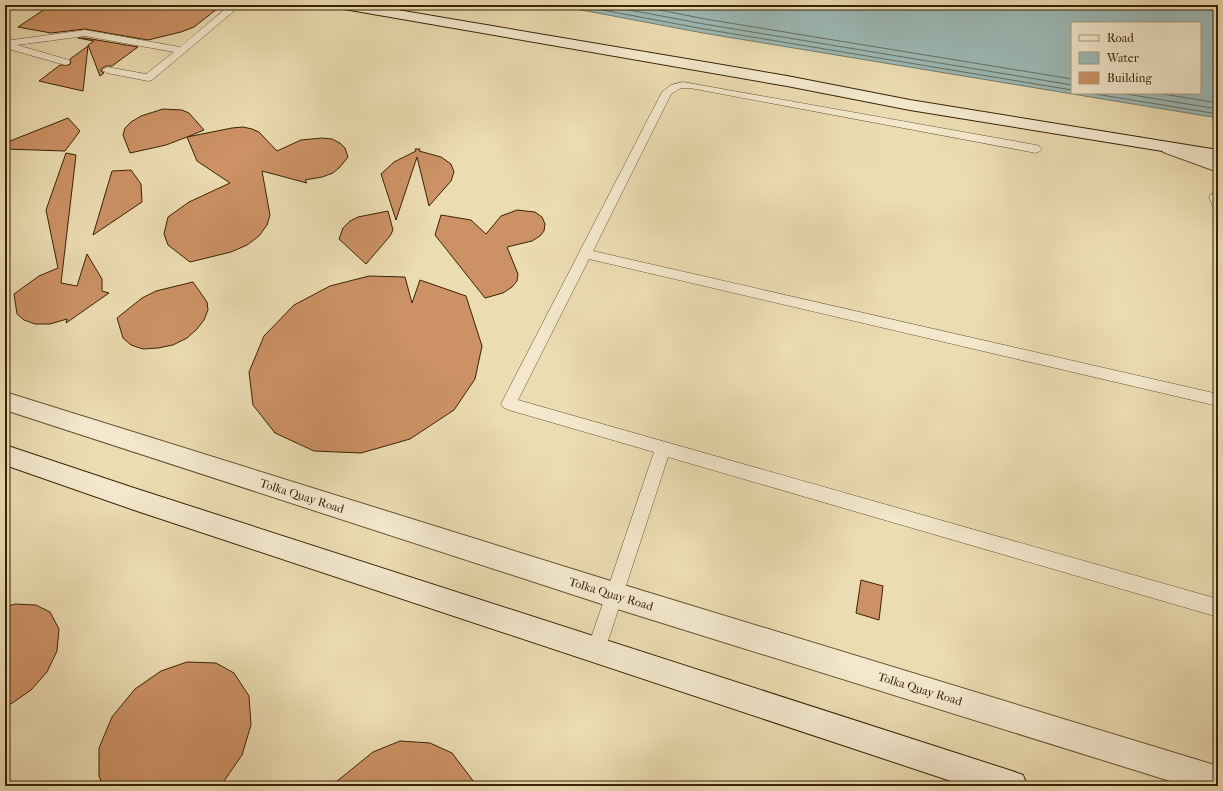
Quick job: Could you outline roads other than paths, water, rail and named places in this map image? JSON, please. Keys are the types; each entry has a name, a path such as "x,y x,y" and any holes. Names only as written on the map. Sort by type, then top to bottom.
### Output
{"street":[{"path":"344,5 787,82 910,105 1218,155"},
{"path":"1170,148 1218,167"},
{"name":"Tolka Quay Road","path":"5,402 614,596 1218,781"},
{"path":"5,455 134,499 1012,786"}],"lane":[{"path":"107,70 148,78 236,5"},
{"path":"5,45 85,33 182,50"},
{"path":"5,45 65,62"},
{"path":"1036,149 690,85 681,84 673,87 667,92 509,404 1218,608"},
{"path":"585,254 1218,400"},
{"path":"596,650 663,449"}],"water":[{"path":"555,5 1218,5 1218,118 1073,94 1201,94 1201,22 1071,22 1071,94 703,33"}]}
